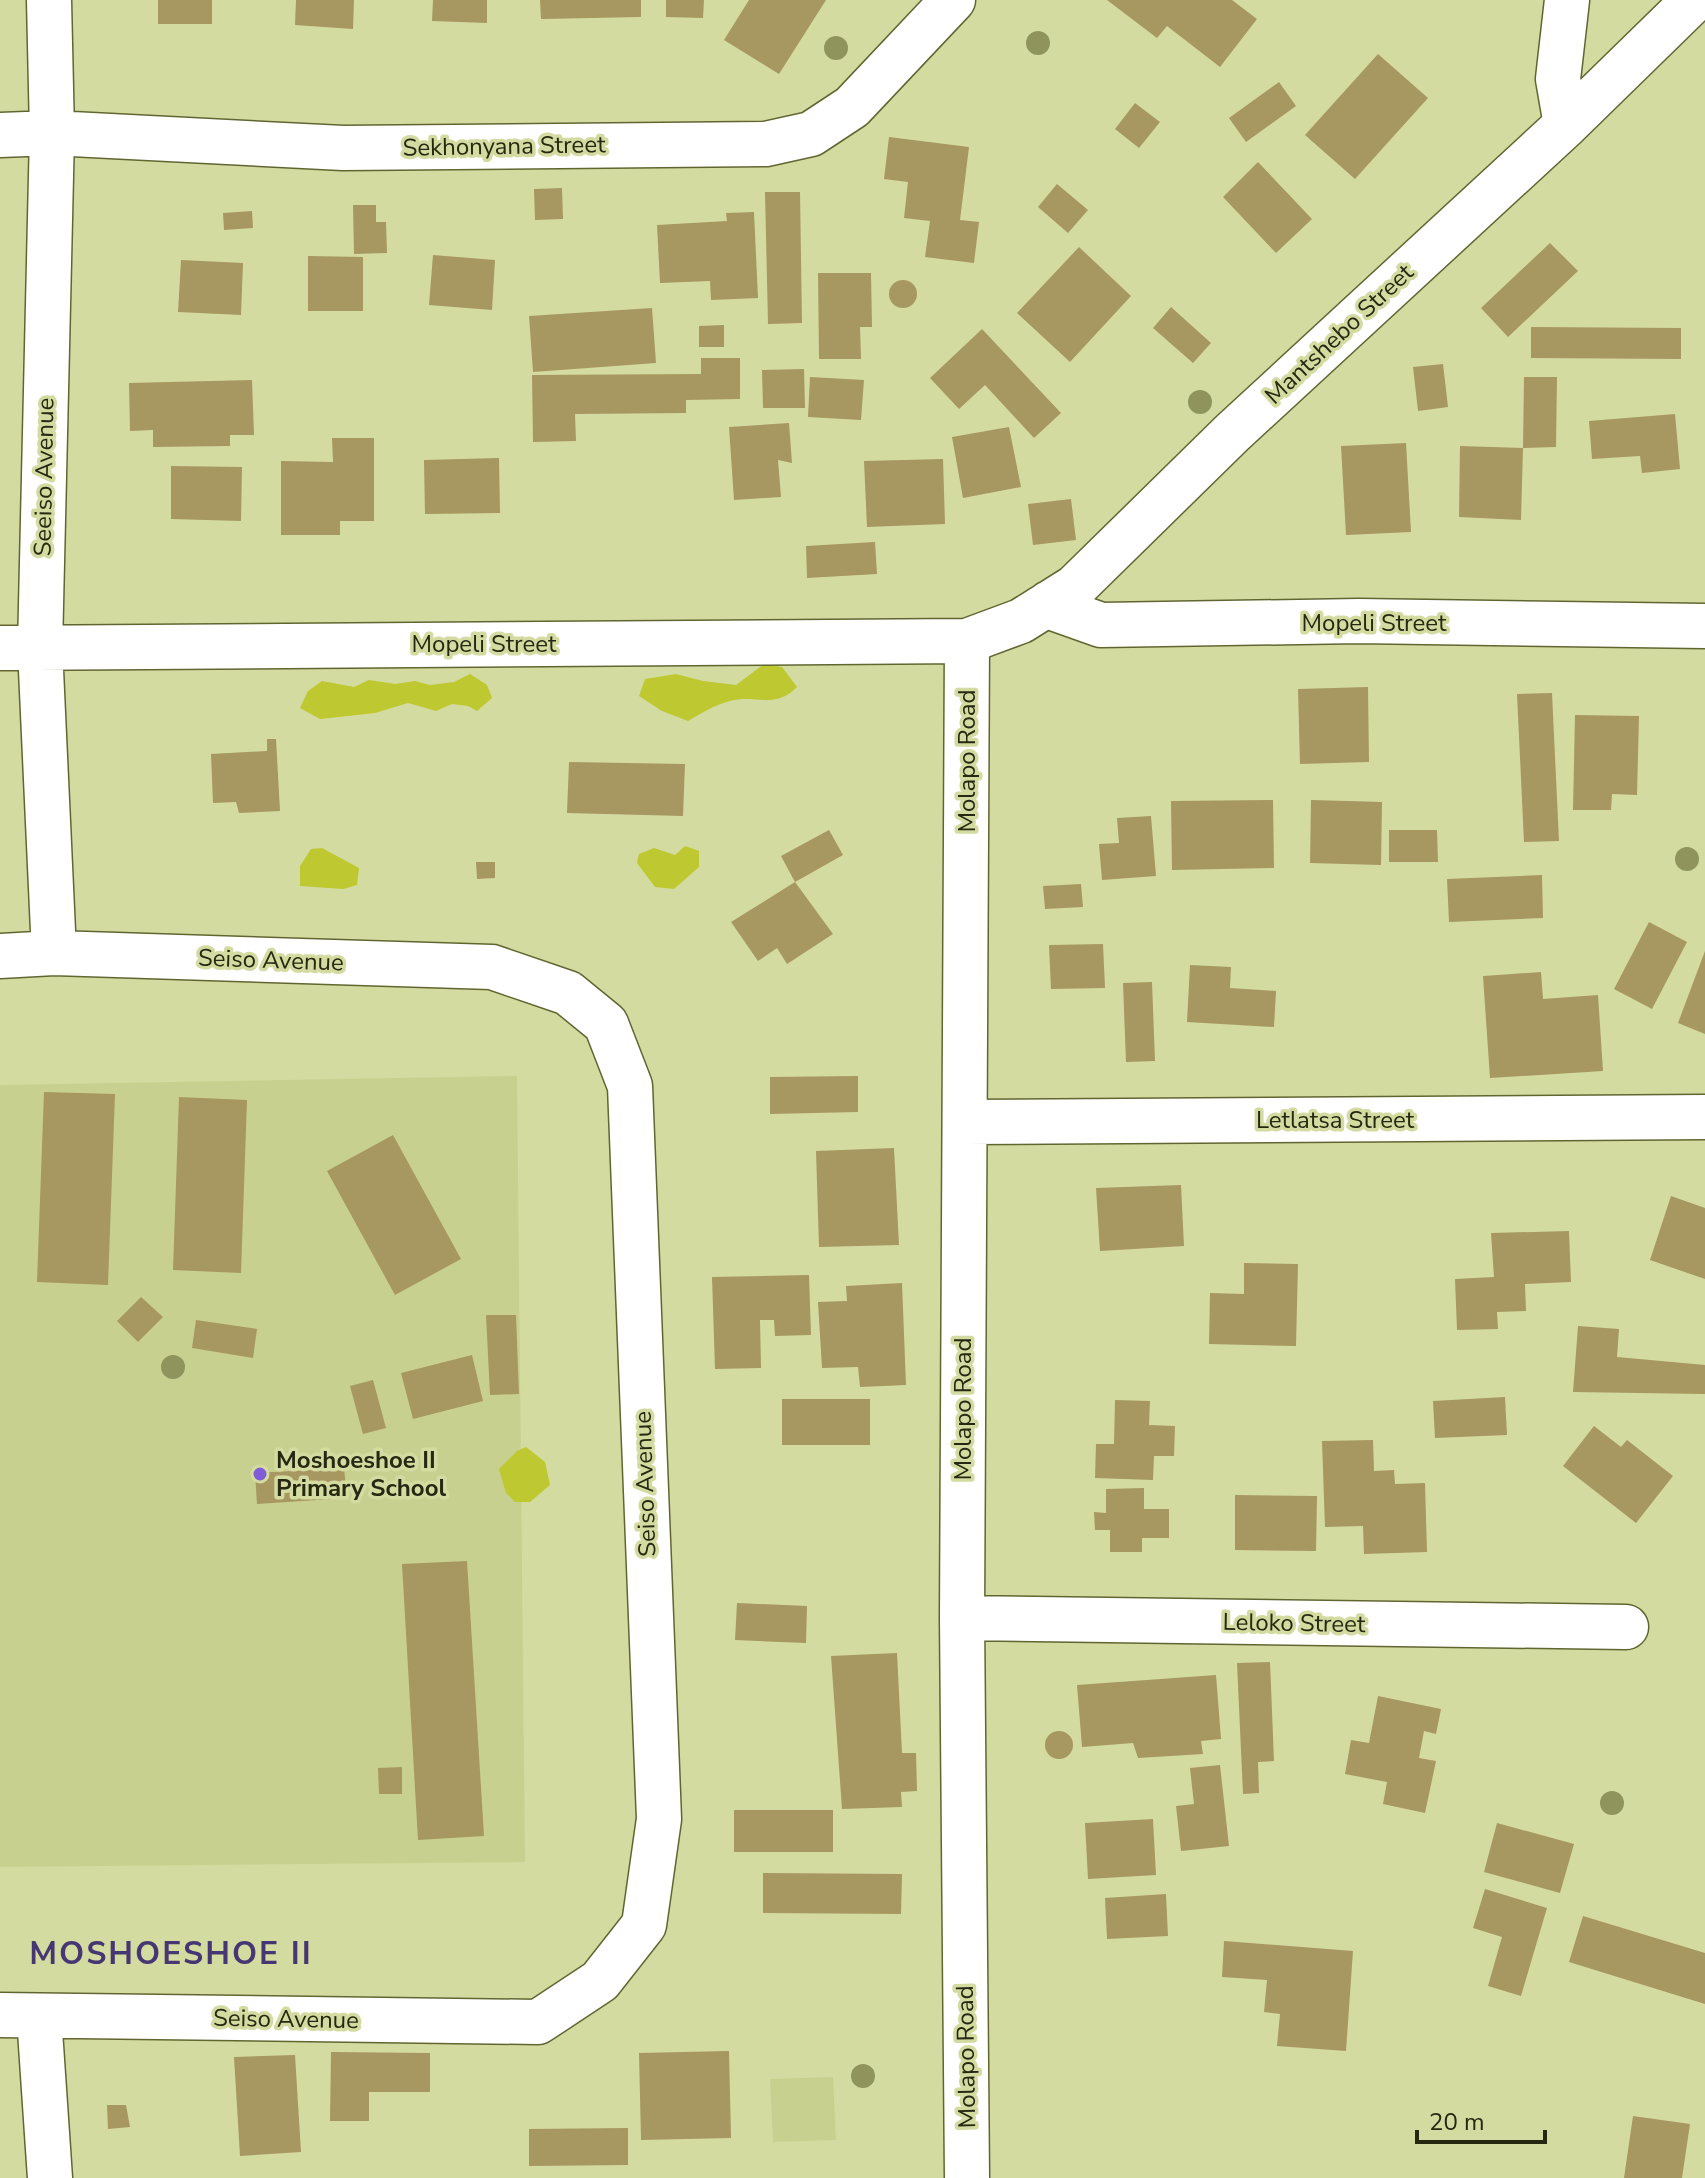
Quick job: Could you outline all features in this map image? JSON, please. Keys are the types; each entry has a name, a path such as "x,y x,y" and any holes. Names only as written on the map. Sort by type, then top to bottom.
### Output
{"street":[{"name":"Seeiso Avenue","path":"49,0 52,133 20,648 54,953"},
{"name":"Sekhonyana Street","path":"0,135 52,133 343,148 766,144 811,134 852,107 953,0"},
{"path":"1566,125 1558,79 1567,0"},
{"name":"Mantshebo Street","path":"967,641 1021,621 1075,587 1232,433 1566,125 1694,0"},
{"name":"Mopeli Street","path":"1049,603 1056,609 1101,625 1359,621 1705,626"},
{"name":"Mopeli Street","path":"20,648 967,641"},
{"name":"Molapo Road","path":"967,641 962,1618 967,2178"},
{"name":"Seiso Avenue","path":"0,956 54,953 492,967 568,993 606,1024 630,1086 659,1819 644,1925 600,1981 538,2022 20,2016 50,2178"},
{"name":"Letlatsa Street","path":"965,1122 1705,1117"},
{"name":"Leloko Street","path":"962,1618 1626,1627"}],"shaded area":[{"name":"Moshoeshoe II Primary School","path":"517,1076 525,1862 0,1867 0,1085"},
{"path":"833,2077 836,2140 773,2142 770,2079"}],"green space":[{"path":"764,664 782,667 797,687 773,700 740,699 724,703 688,721 662,711 639,696 645,679 676,674 736,685"},
{"path":"470,674 487,685 492,698 477,711 452,704 436,711 408,703 375,713 320,719 300,708 308,691 322,681 354,687 369,680 395,684 415,681 430,685 454,682"},
{"path":"685,846 699,851 699,867 674,889 655,887 637,863 639,854 654,848 675,855"},
{"path":"322,848 359,868 357,885 343,889 300,886 300,866 311,849"},
{"path":"526,1447 545,1462 550,1485 530,1502 515,1502 506,1493 499,1469 517,1451"}],"building":[{"path":"158,0 212,0 212,24 158,24"},
{"path":"296,0 354,0 353,29 295,25"},
{"path":"433,0 487,0 487,23 432,21"},
{"path":"540,0 641,0 641,17 541,19"},
{"path":"666,0 704,0 703,18 666,17"},
{"path":"749,0 826,0 779,74 724,40"},
{"path":"1107,0 1232,0 1257,19 1220,67 1167,26 1157,38"},
{"path":"1378,54 1428,98 1355,179 1305,135"},
{"path":"1279,82 1296,106 1246,142 1229,118"},
{"path":"1135,103 1160,122 1139,148 1115,129"},
{"path":"889,137 969,147 960,220 979,222 974,263 925,257 930,221 904,218 908,182 884,179"},
{"path":"1258,162 1312,219 1276,253 1223,197"},
{"path":"1057,184 1088,210 1068,233 1038,207"},
{"path":"562,188 563,219 535,220 534,189"},
{"path":"765,192 800,192 802,323 768,324"},
{"path":"353,205 376,205 376,222 386,222 387,253 354,254"},
{"path":"252,211 253,228 224,230 223,213"},
{"path":"754,212 758,298 711,300 710,281 660,283 657,225 727,221 726,213"},
{"path":"1550,243 1578,271 1508,337 1481,308"},
{"path":"1079,247 1131,296 1070,362 1017,313"},
{"path":"433,255 495,260 492,310 429,305"},
{"path":"308,256 363,257 363,311 308,311"},
{"path":"181,260 243,263 241,315 178,312"},
{"path":"818,273 871,273 872,327 860,327 861,359 819,359"},
{"path":"903,280 913,284 917,294 913,304 903,308 893,304 889,294 893,284"},
{"path":"1171,307 1211,343 1193,363 1153,328"},
{"path":"652,308 656,363 533,372 529,316"},
{"path":"724,325 724,347 699,347 699,326"},
{"path":"1531,327 1681,328 1681,359 1531,358"},
{"path":"982,329 1061,413 1034,438 985,385 959,409 930,378"},
{"path":"701,358 740,358 740,399 686,400 686,413 575,414 576,441 533,442 532,375 701,374"},
{"path":"1443,364 1448,407 1418,411 1413,367"},
{"path":"804,369 805,408 763,408 762,370"},
{"path":"810,377 864,380 861,420 808,417"},
{"path":"1524,377 1557,377 1556,447 1523,448"},
{"path":"252,380 254,435 230,435 230,446 153,447 153,430 130,431 129,383"},
{"path":"1675,414 1680,469 1642,473 1640,456 1592,459 1589,421"},
{"path":"789,423 792,463 778,460 781,497 734,500 729,427"},
{"path":"1009,427 1021,487 963,498 952,437"},
{"path":"332,438 374,438 374,521 340,521 340,535 281,535 281,461 333,462"},
{"path":"1406,443 1411,532 1346,535 1341,446"},
{"path":"1460,446 1523,448 1521,520 1459,517"},
{"path":"499,458 500,513 425,514 424,460"},
{"path":"943,459 945,524 867,527 864,461"},
{"path":"171,466 242,467 241,521 171,519"},
{"path":"1071,499 1076,540 1033,545 1028,504"},
{"path":"875,542 877,574 807,578 806,546"},
{"path":"1368,687 1369,762 1300,764 1298,689"},
{"path":"1552,693 1559,841 1524,842 1517,694"},
{"path":"1575,715 1639,716 1637,795 1612,794 1611,810 1573,810"},
{"path":"267,739 276,739 280,811 239,813 236,802 213,803 211,754 267,751"},
{"path":"569,762 685,764 683,816 567,813"},
{"path":"1273,800 1274,868 1172,870 1171,801"},
{"path":"1311,800 1382,802 1381,865 1310,863"},
{"path":"1151,816 1156,876 1102,880 1099,844 1119,843 1117,818"},
{"path":"829,830 843,855 795,882 781,856"},
{"path":"1389,830 1437,830 1438,862 1389,862"},
{"path":"476,862 495,862 495,878 477,879"},
{"path":"1542,875 1543,918 1449,922 1447,879"},
{"path":"795,882 833,934 787,964 777,948 758,961 731,922"},
{"path":"1081,884 1083,907 1045,909 1043,886"},
{"path":"1649,922 1687,942 1652,1009 1614,989"},
{"path":"1103,944 1105,988 1051,989 1049,945"},
{"path":"1705,951 1705,1034 1678,1023"},
{"path":"1190,965 1231,967 1230,988 1276,991 1274,1027 1187,1022"},
{"path":"1541,972 1543,999 1598,995 1603,1071 1490,1078 1483,976"},
{"path":"1152,982 1155,1061 1126,1062 1123,983"},
{"path":"858,1076 858,1112 770,1114 770,1077"},
{"path":"44,1092 115,1094 108,1285 37,1282"},
{"path":"179,1097 247,1100 241,1273 173,1270"},
{"path":"393,1135 461,1259 395,1295 327,1171"},
{"path":"894,1148 899,1245 819,1247 816,1151"},
{"path":"1181,1185 1184,1246 1100,1251 1096,1188"},
{"path":"1671,1196 1705,1208 1705,1279 1650,1260"},
{"path":"1569,1231 1571,1282 1525,1284 1526,1311 1497,1312 1498,1329 1457,1330 1455,1279 1494,1277 1491,1233"},
{"path":"1244,1263 1298,1264 1296,1346 1209,1344 1210,1293 1244,1294"},
{"path":"809,1275 811,1335 775,1336 774,1320 760,1320 761,1368 715,1369 712,1277"},
{"path":"902,1283 906,1385 860,1387 858,1367 822,1368 818,1302 847,1301 846,1286"},
{"path":"141,1297 163,1317 138,1342 117,1321"},
{"path":"486,1315 516,1315 519,1394 490,1395"},
{"path":"196,1320 257,1329 253,1358 192,1348"},
{"path":"1578,1326 1619,1329 1617,1357 1705,1365 1705,1394 1573,1392"},
{"path":"472,1355 483,1401 413,1419 401,1373"},
{"path":"373,1380 386,1428 363,1434 350,1386"},
{"path":"1505,1397 1507,1435 1435,1438 1433,1401"},
{"path":"782,1399 870,1399 870,1445 782,1445"},
{"path":"1115,1400 1150,1401 1149,1425 1175,1426 1174,1456 1154,1456 1153,1480 1095,1478 1096,1444 1114,1444"},
{"path":"1594,1426 1621,1447 1627,1440 1673,1476 1636,1523 1563,1466"},
{"path":"1373,1440 1374,1471 1394,1470 1395,1484 1425,1483 1427,1552 1364,1554 1363,1526 1325,1527 1322,1441"},
{"path":"344,1468 347,1498 257,1504 255,1473"},
{"path":"1144,1488 1144,1509 1169,1509 1169,1538 1142,1538 1142,1552 1110,1552 1110,1530 1095,1530 1094,1512 1106,1513 1106,1489"},
{"path":"1235,1495 1317,1496 1316,1551 1235,1550"},
{"path":"467,1561 484,1836 418,1840 402,1564"},
{"path":"737,1603 807,1606 806,1643 735,1640"},
{"path":"897,1653 902,1753 916,1753 917,1791 901,1792 902,1807 842,1809 831,1656"},
{"path":"1270,1662 1274,1761 1258,1762 1259,1793 1243,1794 1237,1663"},
{"path":"1216,1675 1221,1739 1201,1741 1203,1754 1138,1758 1133,1743 1082,1747 1077,1685"},
{"path":"1378,1696 1441,1709 1436,1734 1424,1731 1419,1758 1436,1761 1425,1813 1383,1804 1387,1782 1345,1774 1351,1740 1369,1743"},
{"path":"1059,1731 1069,1735 1073,1745 1069,1755 1059,1759 1049,1755 1045,1745 1049,1735"},
{"path":"1220,1765 1229,1846 1181,1851 1176,1806 1194,1804 1190,1768"},
{"path":"402,1767 402,1794 379,1794 378,1768"},
{"path":"734,1810 833,1810 833,1852 734,1852"},
{"path":"1153,1819 1156,1875 1088,1879 1085,1823"},
{"path":"1497,1823 1574,1844 1560,1893 1484,1872"},
{"path":"763,1873 902,1874 901,1914 763,1913"},
{"path":"1485,1889 1547,1908 1521,1996 1488,1986 1502,1937 1473,1928"},
{"path":"1166,1894 1168,1936 1107,1939 1105,1898"},
{"path":"1583,1916 1705,1953 1705,2004 1569,1962"},
{"path":"1224,1941 1353,1951 1346,2051 1277,2046 1280,2014 1264,2012 1267,1980 1222,1977"},
{"path":"729,2051 731,2138 641,2140 639,2053"},
{"path":"331,2052 430,2053 430,2092 369,2092 369,2121 330,2121"},
{"path":"295,2055 301,2152 240,2156 234,2057"},
{"path":"107,2105 126,2105 130,2127 108,2129"},
{"path":"1633,2116 1690,2124 1682,2178 1624,2178"},
{"path":"628,2128 628,2165 529,2166 529,2129"}],"place":[{"name":"Moshoeshoe II Primary School","path":"260,1474"}],"district":[{"name":"MOSHOESHOE II","path":"171,1953"}]}
